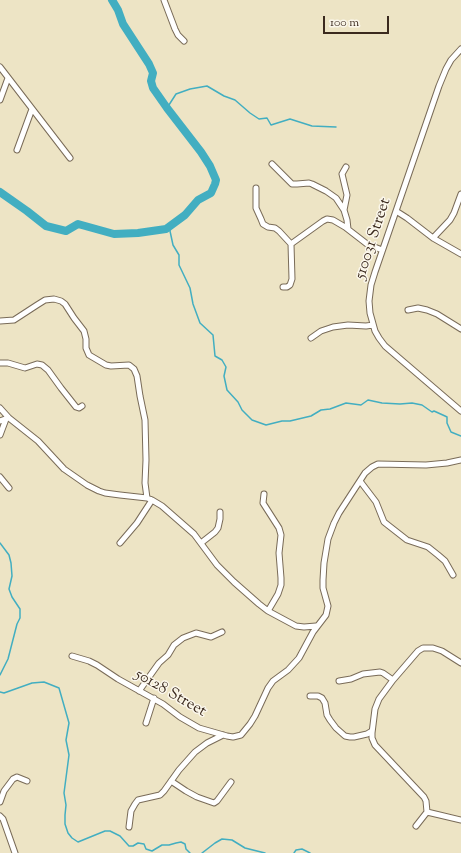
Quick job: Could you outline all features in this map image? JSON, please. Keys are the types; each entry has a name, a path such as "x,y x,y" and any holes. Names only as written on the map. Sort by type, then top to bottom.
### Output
{"street":[{"path":"164,0 175,30 184,41"},
{"name":"510031 Street","path":"461,48 446,69 418,147 371,285 370,307 373,325 379,338 385,346 461,411"},
{"path":"0,67 70,158"},
{"path":"0,100 8,78"},
{"path":"17,150 32,109"},
{"path":"272,164 292,184 309,183 326,191 336,198 344,210 348,229"},
{"path":"344,210 347,195 342,174 346,167"},
{"path":"256,188 256,208 264,224 275,228 291,244 292,279 288,287 283,286"},
{"path":"433,238 451,219 461,194"},
{"path":"396,211 433,238 461,254"},
{"path":"291,244 323,220 327,219 348,229 363,242 382,250"},
{"path":"0,321 14,320 45,300 61,301 65,304 84,331 86,351 90,356 109,366 126,364 134,369 137,376 145,420 145,482 150,499 137,523 120,543"},
{"path":"408,310 418,308 426,310 437,314 461,329"},
{"path":"311,338 321,331 333,327 348,325 373,325"},
{"path":"0,363 8,363 25,368 37,364 42,365 48,370 76,407 79,408 82,406"},
{"path":"0,408 8,418 38,441 64,469 87,485 105,493 150,499 162,506 194,534 217,565 234,582 268,611 296,626 316,626"},
{"path":"0,421 8,418"},
{"path":"0,435 8,418"},
{"name":"50128 Street","path":"72,656 97,665 118,679 154,698 187,722 199,728 223,735 234,737 238,736 245,731 255,716 268,688 273,681 288,670 299,658 316,626 323,619 328,606 322,580 328,540 339,513 360,481 369,470 378,464 426,465 461,460"},
{"path":"0,477 9,488"},
{"path":"360,481 376,502 384,522 407,540 428,547 445,562 453,575"},
{"path":"264,494 263,503 279,528 281,535 280,585 278,594 268,611"},
{"path":"201,543 218,528 220,512"},
{"path":"140,691 159,663 168,655 174,645 183,638 196,633 211,637 222,632"},
{"path":"416,826 427,812 426,801 422,794 375,745 372,738 372,731 375,709 382,694 393,680 414,654 423,648 433,648 461,663"},
{"path":"339,681 351,679 363,674 380,672 393,680"},
{"path":"310,696 318,696 322,698 330,720 345,736 354,737 367,734 372,731"},
{"path":"146,723 154,698"},
{"path":"128,827 131,811 138,800 160,795 195,752 202,746 223,735"},
{"path":"0,802 4,791 13,779 17,777 27,781"},
{"path":"171,781 186,792 214,803 231,782"},
{"path":"427,812 461,820"},
{"path":"1,818 15,853"}],"waterway":[{"path":"0,192 46,226 66,231 78,224 114,234 138,233 166,229 185,215 198,200 211,193 216,180 210,166 153,88 151,81 153,73 149,64 123,24 118,10 112,0"},
{"path":"167,108 176,94 190,89 207,86 224,96 235,100 259,119 267,118 271,125 290,119 312,126 336,127"},
{"path":"171,224 170,231 173,245 179,255 179,265 190,288 193,304 200,323 213,335 215,356 222,360 226,367 224,376 227,390 238,402 242,410 252,420 266,425 282,421 290,421 311,416 321,410 330,409 346,403 361,405 368,400 382,403 412,403 422,405 432,412 434,411 447,417 447,423 451,432 461,436"},
{"path":"0,543 9,555 12,576 9,589 12,597 20,609 20,618 8,659 0,675"},
{"path":"0,692 4,693 32,683 44,682 59,688 69,723 66,740 69,755 64,793 66,805 65,824 68,833 72,838 78,842 105,831 110,831 120,836 129,846 133,846 138,843 144,844 146,849 152,851 162,845 181,842 185,844 186,849 190,853"},
{"path":"202,853 222,839 232,840 245,848 265,853"},
{"path":"294,853 296,850 302,849 310,853"}]}
